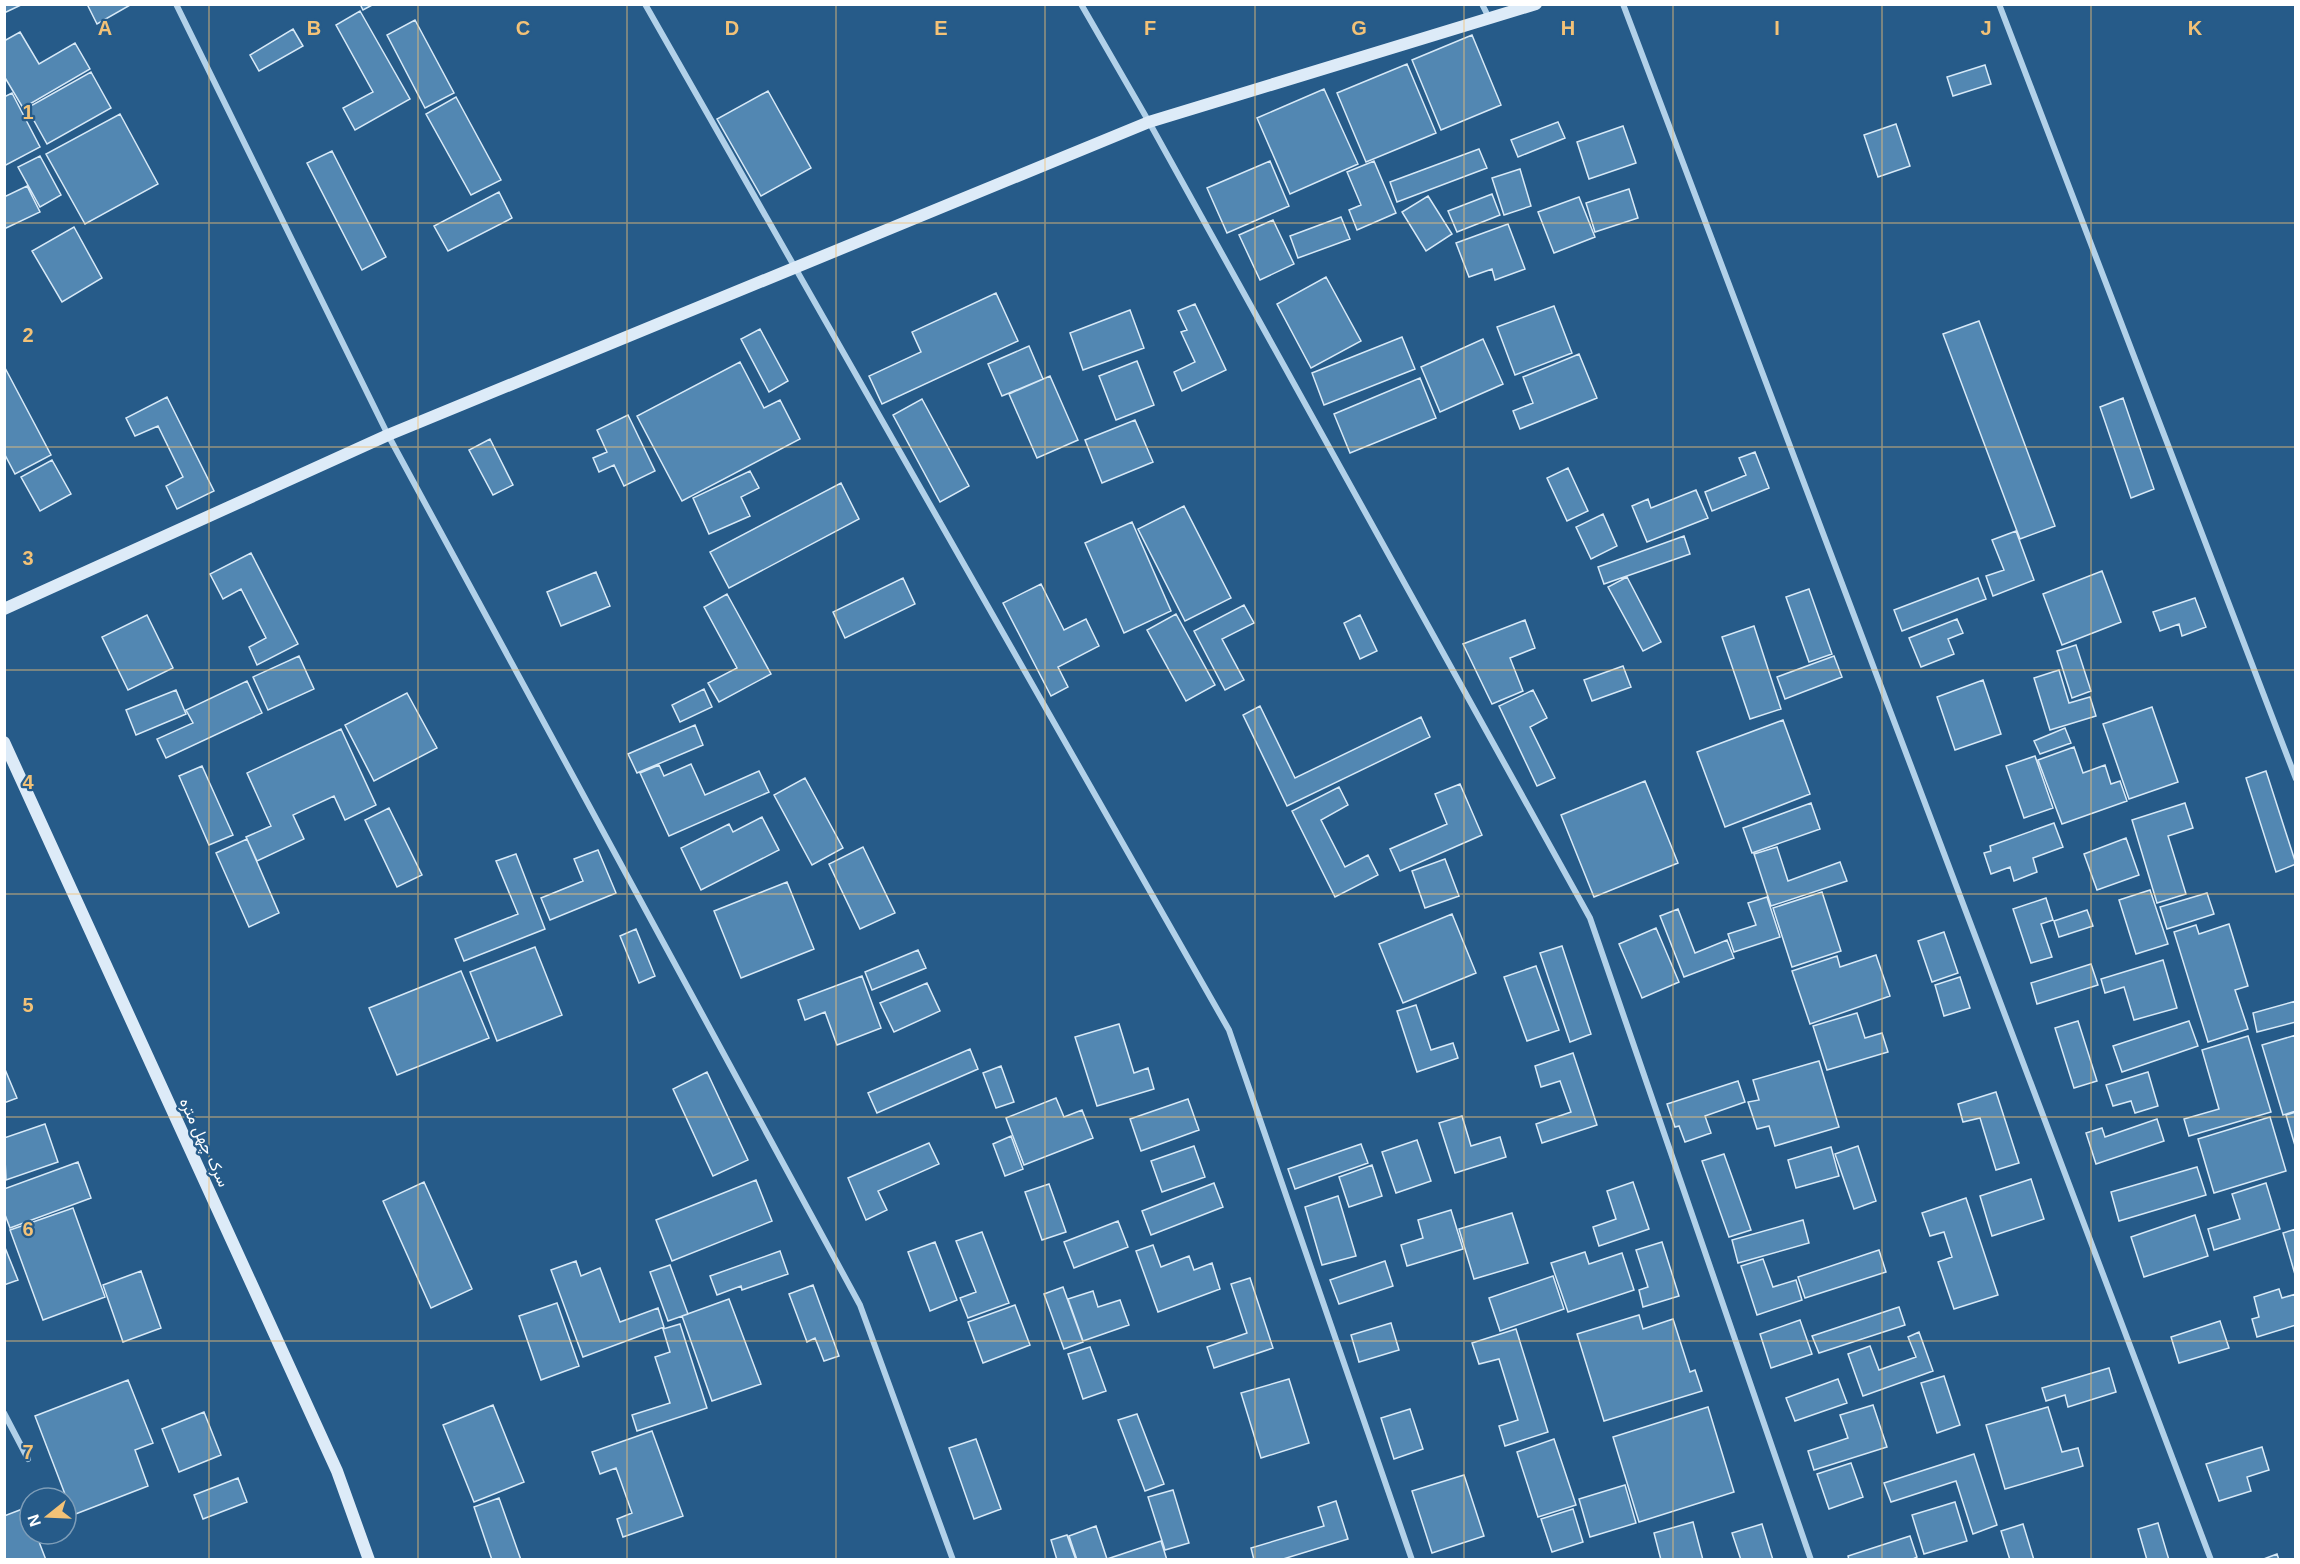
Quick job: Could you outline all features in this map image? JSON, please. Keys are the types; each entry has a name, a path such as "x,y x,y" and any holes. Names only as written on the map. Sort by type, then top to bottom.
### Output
{"street":[{"path":"176,4 388,435 860,1305 953,1560"},
{"path":"645,4 1229,1030 1412,1560"},
{"path":"1081,4 1149,122 1590,918 1811,1560"},
{"path":"1482,4 1489,19"},
{"path":"4,609 388,435 1149,122 1536,4"},
{"path":"1623,4 2211,1560"},
{"path":"1999,4 2295,779"},
{"name":"سرک چهل متره","path":"4,742 337,1471 369,1560"},
{"path":"4,1413 28,1459"}],"building":[{"path":"4,4 21,4 21,5 4,13"},
{"path":"87,4 132,4 97,24"},
{"path":"360,4 374,4 363,10"},
{"path":"360,11 410,99 355,130 343,108 373,92 336,25"},
{"path":"415,20 454,93 425,108 387,35"},
{"path":"293,29 303,46 259,71 250,55"},
{"path":"20,32 39,64 75,43 90,69 23,108 4,76 4,41"},
{"path":"1472,35 1501,105 1441,130 1412,60"},
{"path":"1407,64 1436,133 1366,162 1337,93"},
{"path":"1985,65 1991,84 1953,96 1947,77"},
{"path":"91,72 111,108 47,144 27,108"},
{"path":"1324,89 1358,164 1290,194 1257,118"},
{"path":"768,91 811,168 761,196 717,119"},
{"path":"12,93 40,147 4,166 4,97"},
{"path":"456,97 501,180 471,195 426,114"},
{"path":"120,114 158,184 85,224 46,154"},
{"path":"1558,122 1565,138 1518,157 1511,140"},
{"path":"1896,124 1910,166 1878,177 1864,135"},
{"path":"1623,126 1636,163 1589,179 1577,142"},
{"path":"1479,149 1487,168 1397,202 1390,182"},
{"path":"332,151 386,257 362,270 307,163"},
{"path":"40,156 61,195 40,207 18,167"},
{"path":"1270,161 1289,206 1227,233 1207,188"},
{"path":"1374,161 1396,213 1357,230 1349,210 1361,205 1347,172"},
{"path":"1520,169 1531,206 1504,215 1492,178"},
{"path":"27,186 40,212 4,229 4,197"},
{"path":"1629,189 1638,218 1595,232 1586,203"},
{"path":"499,192 512,218 448,251 434,226"},
{"path":"1492,194 1500,215 1457,232 1448,211"},
{"path":"1428,196 1452,234 1426,251 1402,212"},
{"path":"1579,197 1595,237 1554,253 1538,212"},
{"path":"1341,217 1350,239 1298,258 1290,236"},
{"path":"1273,220 1294,264 1260,280 1239,235"},
{"path":"1508,224 1525,269 1495,280 1492,269 1469,277 1456,243"},
{"path":"74,227 102,278 62,302 32,251"},
{"path":"1326,277 1361,341 1311,368 1277,304"},
{"path":"996,293 1018,341 882,404 869,376 921,352 912,332"},
{"path":"1195,304 1226,370 1182,391 1174,372 1195,362 1181,332 1187,330 1178,311"},
{"path":"1554,306 1572,353 1515,375 1497,327"},
{"path":"1130,310 1144,348 1083,370 1070,333"},
{"path":"1979,321 2055,526 2020,539 1943,334"},
{"path":"760,329 788,381 769,392 741,339"},
{"path":"1402,337 1415,369 1324,405 1312,373"},
{"path":"1483,339 1503,384 1440,412 1421,367"},
{"path":"1029,346 1043,379 1002,396 988,364"},
{"path":"1579,354 1597,398 1520,429 1513,411 1533,403 1523,377"},
{"path":"1137,361 1154,405 1116,420 1099,376"},
{"path":"740,362 764,408 780,400 800,439 682,501 637,416"},
{"path":"4,366 51,455 15,474 4,453"},
{"path":"1050,376 1078,440 1037,458 1009,394"},
{"path":"1420,378 1436,418 1350,453 1334,414"},
{"path":"167,397 214,491 177,509 166,486 183,477 158,426 135,436 126,418"},
{"path":"2123,398 2154,489 2131,498 2100,407"},
{"path":"922,399 969,486 940,502 893,415"},
{"path":"628,415 655,471 624,486 614,465 599,472 593,458 607,452 597,430"},
{"path":"1135,420 1153,462 1102,483 1085,440"},
{"path":"490,439 513,485 493,495 469,450"},
{"path":"1755,452 1769,488 1712,511 1705,492 1746,475 1739,458"},
{"path":"52,460 71,494 40,511 21,477"},
{"path":"1568,468 1588,511 1567,521 1547,478"},
{"path":"750,471 759,488 741,497 750,516 709,534 693,498"},
{"path":"841,483 859,519 729,588 710,552"},
{"path":"1696,490 1708,518 1647,542 1632,506 1648,499 1651,508"},
{"path":"1184,506 1231,598 1185,621 1138,529"},
{"path":"1603,514 1617,546 1591,559 1576,527"},
{"path":"1132,522 1171,611 1124,633 1085,543"},
{"path":"2016,531 2034,580 1993,596 1986,576 2004,570 1992,540"},
{"path":"1684,536 1690,554 1604,584 1598,567"},
{"path":"251,553 298,644 257,665 249,647 266,638 241,589 223,599 210,574"},
{"path":"2102,571 2121,622 2062,645 2043,594"},
{"path":"596,572 610,606 561,626 547,592"},
{"path":"1627,577 1661,642 1643,651 1608,587"},
{"path":"903,578 915,604 845,638 833,612"},
{"path":"1978,578 1986,599 1902,631 1894,610"},
{"path":"1041,584 1064,630 1086,619 1099,646 1058,667 1068,687 1051,696 1003,603"},
{"path":"1809,589 1832,654 1809,662 1786,597"},
{"path":"727,594 771,674 719,702 708,683 737,668 704,607"},
{"path":"2195,598 2206,627 2182,636 2179,624 2160,631 2153,612"},
{"path":"1244,605 1254,623 1222,639 1244,680 1225,690 1194,631"},
{"path":"1176,614 1215,685 1186,701 1147,630"},
{"path":"147,615 173,668 128,690 102,637"},
{"path":"1360,615 1377,651 1360,659 1344,623"},
{"path":"1957,619 1963,633 1948,639 1954,654 1921,667 1909,638"},
{"path":"1525,620 1535,648 1510,658 1523,691 1492,704 1463,644"},
{"path":"1754,626 1781,709 1750,719 1722,637"},
{"path":"2076,645 2091,691 2072,698 2057,651"},
{"path":"299,656 314,689 268,710 253,677"},
{"path":"1834,656 1842,677 1785,699 1777,677"},
{"path":"1623,666 1631,687 1592,701 1584,680"},
{"path":"2059,670 2069,703 2090,697 2096,716 2050,730 2034,678"},
{"path":"1983,680 2001,734 1955,750 1937,697"},
{"path":"247,681 262,713 166,758 157,739 193,723 186,710"},
{"path":"704,689 712,707 680,722 672,705"},
{"path":"176,690 186,714 136,735 126,710"},
{"path":"1533,690 1547,718 1530,727 1555,778 1537,786 1499,706"},
{"path":"407,693 437,748 374,781 345,725"},
{"path":"1260,706 1295,778 1421,717 1430,737 1287,806 1243,715"},
{"path":"2152,707 2178,782 2129,799 2103,724"},
{"path":"1783,720 1810,794 1725,827 1697,752"},
{"path":"695,725 703,745 637,773 628,754"},
{"path":"2065,728 2071,743 2040,754 2034,741"},
{"path":"341,729 376,805 345,820 334,796 293,815 304,839 257,861 246,837 271,826 247,773"},
{"path":"2074,747 2083,773 2105,765 2111,784 2120,781 2127,801 2062,824 2038,760"},
{"path":"2035,756 2053,808 2024,818 2006,766"},
{"path":"691,764 705,795 759,771 769,792 669,836 640,773 659,765 664,776"},
{"path":"202,766 233,835 209,845 179,776"},
{"path":"2266,771 2296,864 2276,872 2246,778"},
{"path":"805,778 843,848 812,865 774,795"},
{"path":"1645,781 1678,863 1594,897 1561,815"},
{"path":"1460,784 1482,835 1400,871 1390,849 1447,824 1435,794"},
{"path":"1339,787 1348,805 1321,820 1345,867 1368,855 1378,875 1335,897 1292,811"},
{"path":"1811,803 1820,829 1752,853 1743,828"},
{"path":"2185,803 2193,828 2168,836 2186,894 2157,903 2132,820"},
{"path":"389,808 422,875 397,887 365,820"},
{"path":"762,817 779,850 701,890 681,848 729,824 733,832"},
{"path":"2054,823 2063,847 2033,858 2037,872 2014,881 2010,867 1991,874 1984,853 1991,851 1990,846"},
{"path":"2126,838 2139,875 2097,890 2084,854"},
{"path":"247,839 279,913 249,927 216,853"},
{"path":"863,847 895,913 860,929 829,864"},
{"path":"1777,847 1788,881 1840,862 1847,881 1771,906 1754,854"},
{"path":"598,850 616,893 550,920 541,898 583,881 574,859"},
{"path":"516,854 545,929 464,961 455,939 518,914 496,861"},
{"path":"1445,859 1459,896 1425,908 1412,871"},
{"path":"787,882 814,949 741,978 714,911"},
{"path":"2150,890 2168,944 2136,954 2119,900"},
{"path":"1822,892 1841,951 1792,967 1773,908"},
{"path":"2207,893 2214,914 2167,929 2160,907"},
{"path":"1767,897 1780,937 1734,952 1728,934 1756,925 1748,903"},
{"path":"2046,898 2053,920 2041,924 2052,957 2031,963 2013,909"},
{"path":"1678,909 1695,953 1727,940 1734,958 1684,977 1660,916"},
{"path":"2087,910 2093,926 2059,937 2054,921"},
{"path":"1452,914 1476,973 1403,1003 1379,944"},
{"path":"2229,924 2248,986 2235,990 2248,1029 2208,1042 2174,932 2196,925 2199,934"},
{"path":"1656,928 1679,982 1642,998 1619,944"},
{"path":"636,929 655,976 639,983 620,936"},
{"path":"1944,932 1958,973 1932,982 1918,941"},
{"path":"1562,946 1591,1034 1570,1042 1540,953"},
{"path":"535,947 562,1015 497,1041 470,972"},
{"path":"918,950 926,968 872,990 865,972"},
{"path":"1876,955 1890,996 1810,1024 1792,971 1837,956 1840,967"},
{"path":"2163,960 2177,1008 2134,1020 2124,987 2105,993 2101,979"},
{"path":"2091,964 2098,985 2037,1004 2031,983"},
{"path":"1536,966 1559,1030 1527,1041 1504,977"},
{"path":"461,971 489,1038 397,1075 369,1008"},
{"path":"862,976 881,1028 837,1045 825,1012 805,1020 798,1000"},
{"path":"1960,977 1970,1008 1944,1016 1935,985"},
{"path":"927,983 940,1011 894,1032 880,1003"},
{"path":"2296,1001 2296,1022 2257,1032 2253,1013"},
{"path":"1416,1005 1431,1050 1453,1043 1458,1058 1417,1072 1397,1011"},
{"path":"1857,1013 1865,1038 1882,1033 1888,1052 1827,1070 1813,1026"},
{"path":"2078,1021 2097,1081 2074,1088 2055,1028"},
{"path":"2189,1021 2198,1046 2122,1072 2113,1046"},
{"path":"1119,1024 1134,1073 1148,1068 1154,1089 1097,1106 1075,1037"},
{"path":"2296,1035 2296,1111 2283,1115 2262,1045"},
{"path":"2248,1036 2271,1112 2189,1136 2184,1119 2219,1109 2202,1050"},
{"path":"970,1049 978,1069 877,1113 868,1093"},
{"path":"1573,1053 1597,1125 1542,1143 1536,1124 1571,1112 1560,1081 1541,1087 1535,1066"},
{"path":"1819,1061 1839,1127 1775,1146 1769,1126 1757,1129 1748,1102 1759,1100 1753,1080"},
{"path":"1001,1066 1014,1102 996,1108 983,1073"},
{"path":"4,1067 17,1098 4,1103"},
{"path":"707,1072 748,1160 713,1176 673,1089"},
{"path":"2148,1072 2158,1106 2135,1113 2131,1101 2113,1106 2106,1085"},
{"path":"1738,1081 1745,1102 1705,1116 1711,1133 1685,1142 1679,1126 1675,1127 1667,1104"},
{"path":"1996,1092 2019,1163 1996,1170 1980,1118 1963,1122 1958,1104"},
{"path":"1056,1098 1064,1117 1082,1110 1093,1138 1024,1165 1006,1118"},
{"path":"1188,1099 1199,1130 1141,1151 1130,1119"},
{"path":"2296,1112 2296,1149 2286,1115"},
{"path":"1462,1116 1471,1146 1500,1137 1506,1157 1455,1173 1439,1123"},
{"path":"2270,1117 2286,1171 2214,1193 2198,1139"},
{"path":"2157,1119 2164,1141 2096,1164 2086,1133 2102,1128 2105,1137"},
{"path":"45,1124 58,1162 6,1180 4,1138"},
{"path":"1011,1136 1023,1169 1005,1176 993,1144"},
{"path":"1417,1140 1431,1181 1396,1193 1382,1152"},
{"path":"929,1143 939,1164 878,1191 887,1210 866,1220 848,1178"},
{"path":"1361,1144 1368,1163 1295,1189 1288,1169"},
{"path":"1194,1146 1205,1177 1162,1192 1151,1161"},
{"path":"1858,1146 1876,1201 1854,1209 1835,1154"},
{"path":"1831,1147 1839,1176 1796,1188 1788,1160"},
{"path":"1724,1154 1751,1230 1729,1237 1702,1161"},
{"path":"78,1162 91,1198 10,1228 4,1212 4,1189"},
{"path":"1372,1165 1382,1196 1349,1207 1339,1177"},
{"path":"2197,1167 2206,1195 2119,1221 2111,1192"},
{"path":"2031,1179 2044,1219 1992,1236 1980,1196"},
{"path":"756,1180 772,1221 672,1261 656,1220"},
{"path":"424,1182 472,1289 431,1308 383,1201"},
{"path":"1633,1182 1649,1229 1599,1246 1593,1227 1616,1219 1607,1191"},
{"path":"1214,1183 1223,1207 1151,1235 1142,1211"},
{"path":"2266,1183 2280,1229 2214,1250 2208,1229 2240,1219 2232,1194"},
{"path":"1049,1184 1066,1232 1042,1240 1025,1192"},
{"path":"1338,1196 1356,1256 1322,1265 1305,1207"},
{"path":"1966,1198 1998,1295 1954,1309 1938,1262 1952,1257 1944,1232 1930,1236 1922,1213"},
{"path":"73,1208 105,1297 43,1320 10,1230"},
{"path":"1451,1210 1463,1249 1407,1266 1401,1245 1423,1238 1418,1220"},
{"path":"1512,1213 1528,1263 1474,1279 1459,1229"},
{"path":"2195,1215 2208,1256 2144,1277 2131,1237"},
{"path":"1803,1220 1809,1243 1738,1263 1732,1240"},
{"path":"1118,1221 1128,1247 1074,1268 1064,1242"},
{"path":"2296,1229 2296,1278 2283,1233"},
{"path":"982,1232 1009,1303 968,1318 960,1298 976,1292 956,1241"},
{"path":"935,1242 957,1300 930,1311 908,1252"},
{"path":"1662,1242 1679,1296 1643,1307 1639,1290 1648,1287 1636,1250"},
{"path":"4,1245 18,1280 4,1285"},
{"path":"1153,1245 1161,1267 1189,1256 1194,1270 1212,1263 1220,1289 1158,1312 1136,1251"},
{"path":"1879,1250 1886,1272 1805,1298 1798,1277"},
{"path":"780,1251 788,1274 742,1290 741,1286 717,1295 710,1276"},
{"path":"1585,1252 1589,1264 1622,1253 1634,1290 1568,1312 1551,1263"},
{"path":"1763,1259 1773,1287 1796,1280 1802,1300 1757,1315 1741,1266"},
{"path":"576,1261 581,1276 600,1268 620,1322 658,1308 664,1327 583,1357 551,1270"},
{"path":"1385,1261 1393,1286 1339,1304 1330,1280"},
{"path":"670,1265 688,1314 668,1321 650,1272"},
{"path":"141,1271 161,1328 123,1342 103,1285"},
{"path":"1553,1276 1564,1309 1500,1331 1489,1298"},
{"path":"1250,1278 1273,1348 1214,1368 1207,1347 1247,1333 1231,1284"},
{"path":"813,1285 839,1356 824,1361 815,1338 807,1342 789,1294"},
{"path":"1063,1287 1083,1342 1064,1349 1044,1294"},
{"path":"2279,1289 2282,1298 2296,1294 2296,1325 2257,1337 2252,1319 2259,1317 2254,1297"},
{"path":"1093,1291 1098,1307 1120,1300 1129,1325 1083,1341 1068,1299"},
{"path":"729,1299 761,1384 712,1401 682,1316"},
{"path":"557,1303 579,1366 541,1380 519,1316"},
{"path":"1015,1305 1030,1345 983,1363 968,1322"},
{"path":"1899,1307 1905,1325 1819,1353 1812,1336"},
{"path":"1639,1315 1643,1329 1673,1319 1690,1372 1695,1370 1702,1391 1604,1421 1577,1334"},
{"path":"1800,1320 1812,1354 1771,1368 1760,1334"},
{"path":"2220,1321 2229,1348 2179,1363 2171,1337"},
{"path":"1391,1323 1399,1350 1359,1362 1351,1335"},
{"path":"680,1324 707,1408 637,1431 632,1415 670,1403 655,1357 670,1352 663,1329"},
{"path":"1516,1329 1548,1432 1505,1446 1499,1426 1518,1420 1499,1359 1479,1364 1472,1343"},
{"path":"1919,1332 1933,1371 1863,1396 1848,1354 1870,1346 1879,1370 1916,1357 1908,1337"},
{"path":"1090,1347 1106,1391 1083,1399 1068,1354"},
{"path":"2109,1368 2116,1392 2068,1407 2065,1395 2046,1401 2042,1388"},
{"path":"1944,1376 1960,1425 1937,1433 1921,1383"},
{"path":"1289,1379 1309,1443 1261,1458 1241,1393"},
{"path":"1838,1379 1847,1403 1795,1421 1786,1398"},
{"path":"128,1380 153,1443 135,1450 148,1486 78,1513 78,1486 62,1486 35,1416"},
{"path":"493,1405 524,1482 474,1502 443,1425"},
{"path":"1873,1405 1887,1447 1814,1470 1808,1451 1848,1438 1840,1415"},
{"path":"1708,1407 1734,1492 1639,1522 1613,1437"},
{"path":"2048,1407 2062,1452 2078,1448 2083,1466 2005,1489 1986,1425"},
{"path":"1410,1409 1423,1449 1394,1459 1381,1418"},
{"path":"204,1412 221,1455 179,1472 162,1429"},
{"path":"1137,1414 1164,1484 1145,1491 1118,1420"},
{"path":"652,1431 683,1516 623,1537 617,1519 632,1513 616,1468 600,1474 592,1452"},
{"path":"976,1439 1001,1509 974,1519 949,1448"},
{"path":"1554,1439 1576,1505 1538,1517 1517,1452"},
{"path":"2262,1447 2269,1470 2247,1477 2251,1491 2219,1501 2206,1464"},
{"path":"1974,1454 1997,1525 1973,1534 1956,1481 1891,1502 1884,1483"},
{"path":"1851,1463 1863,1497 1829,1509 1817,1474"},
{"path":"1464,1475 1484,1536 1432,1553 1412,1491"},
{"path":"238,1478 247,1502 203,1519 194,1495"},
{"path":"1625,1485 1636,1523 1590,1537 1579,1499"},
{"path":"1173,1490 1189,1543 1165,1550 1148,1497"},
{"path":"499,1498 521,1560 492,1560 474,1507"},
{"path":"1336,1501 1348,1539 1280,1560 1254,1560 1251,1548 1324,1526 1318,1507"},
{"path":"1955,1502 1967,1541 1924,1554 1912,1515"},
{"path":"1573,1509 1583,1542 1552,1552 1541,1519"},
{"path":"18,1511 18,1546 41,1546 46,1560 4,1560 4,1516"},
{"path":"1693,1522 1703,1560 1661,1560 1654,1533"},
{"path":"2158,1523 2169,1560 2147,1560 2138,1529"},
{"path":"1762,1524 1773,1560 1741,1560 1732,1533"},
{"path":"2023,1524 2034,1560 2010,1560 2001,1531"},
{"path":"1096,1526 1107,1559 1161,1541 1167,1560 1077,1560 1069,1536"},
{"path":"1067,1535 1076,1560 1057,1560 1051,1540"},
{"path":"1910,1536 1917,1557 1911,1560 1849,1560 1848,1556"},
{"path":"2277,1554 2279,1560 2261,1560"}]}
